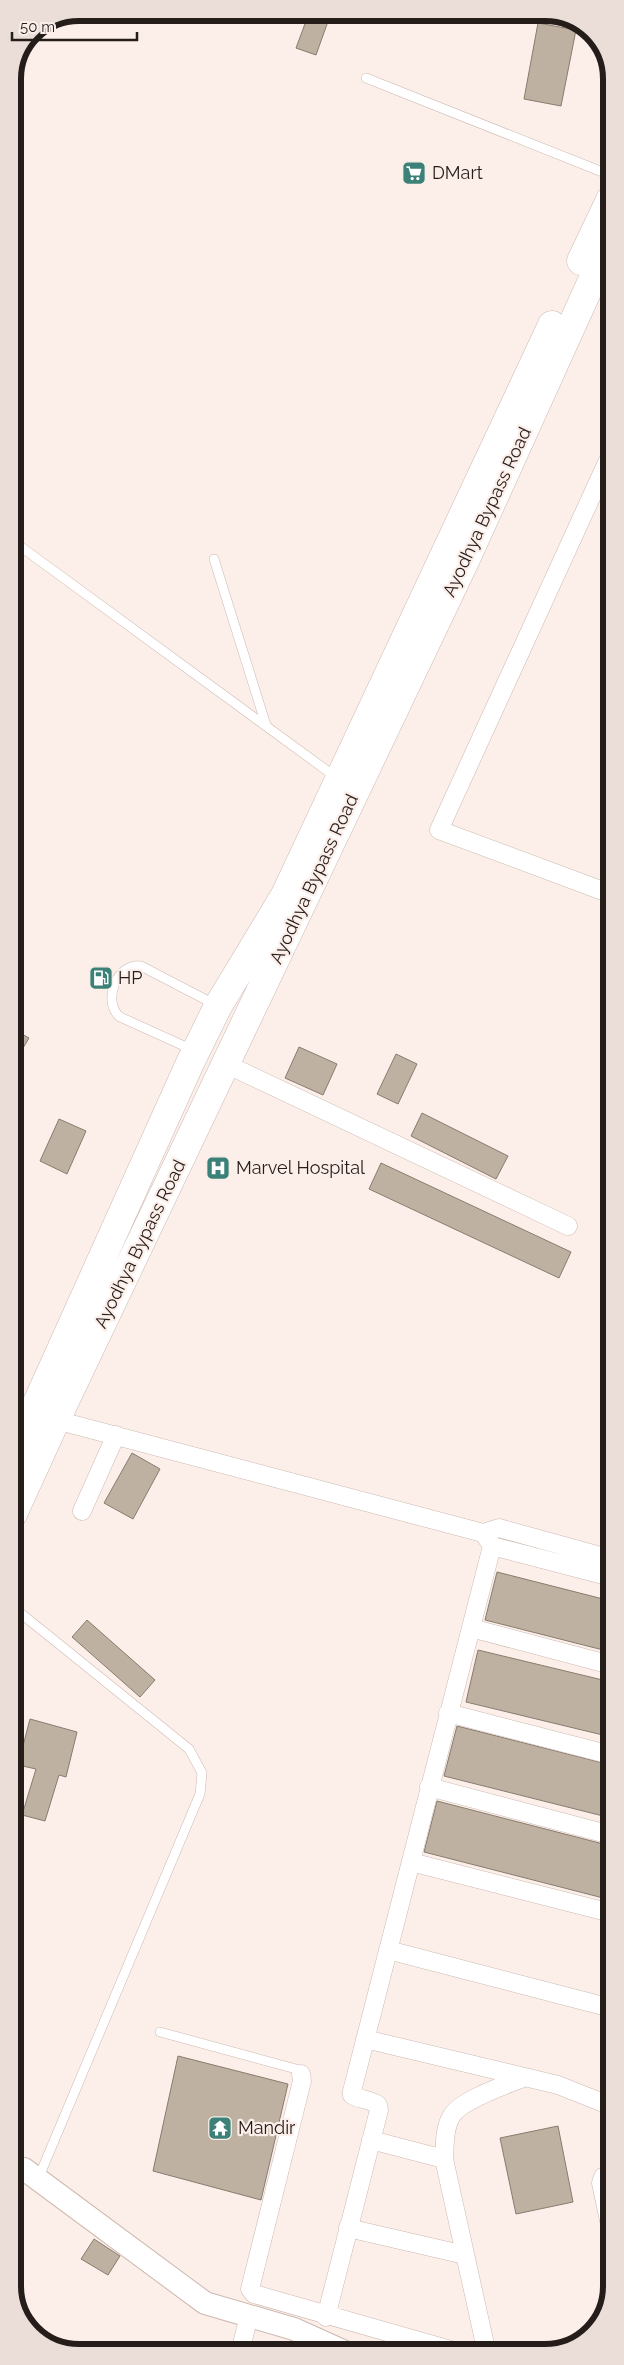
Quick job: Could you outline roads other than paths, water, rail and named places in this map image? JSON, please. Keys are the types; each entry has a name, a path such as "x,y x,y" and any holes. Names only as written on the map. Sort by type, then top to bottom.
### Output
{"main road":[{"name":"Ayodhya Bypass Road","path":"21,1440 196,1051 218,1006 285,895 603,215"},
{"name":"Ayodhya Bypass Road","path":"21,1476 34,1413 226,1064 466,559 603,256"},
{"path":"218,1006 247,1020"},
{"path":"196,1051 226,1064"}],"street":[{"path":"603,471 438,830 603,891"},
{"path":"226,1064 568,1226"},
{"path":"34,1413 488,1539 603,1575"},
{"path":"82,1511 116,1435"},
{"path":"326,2317 379,2110 378,2105 373,2101 352,2095 471,1628 488,1539 499,1528 603,1557"},
{"path":"471,1628 603,1663"},
{"path":"448,1713 603,1753"},
{"path":"429,1788 603,1833"},
{"path":"410,1862 603,1912"},
{"path":"388,1950 603,2006"},
{"path":"365,2039 558,2085 603,2103"},
{"path":"301,2074 302,2081 250,2289 254,2294 326,2317 428,2344"},
{"path":"485,2344 444,2159 446,2135 451,2116 471,2100 525,2077"},
{"path":"371,2140 444,2159"},
{"path":"21,2169 38,2179 204,2303 294,2329 327,2344"},
{"path":"603,2177 601,2182 603,2191"},
{"path":"348,2228 466,2255"},
{"path":"242,2344 249,2316"}],"lane":[{"path":"366,78 603,171"},
{"path":"21,547 339,779"},
{"path":"214,559 266,726"},
{"path":"196,1051 115,1013 110,1001 123,970 128,966 141,966 218,1006"},
{"path":"21,1614 189,1749 202,1773 200,1794 38,2179"},
{"path":"160,2032 296,2069 301,2074"}],"place":[{"name":"DMart","path":"414,173"},
{"name":"HP","path":"101,978"},
{"name":"Marvel Hospital","path":"218,1168"},
{"name":"Mandir","path":"220,2128"}]}
